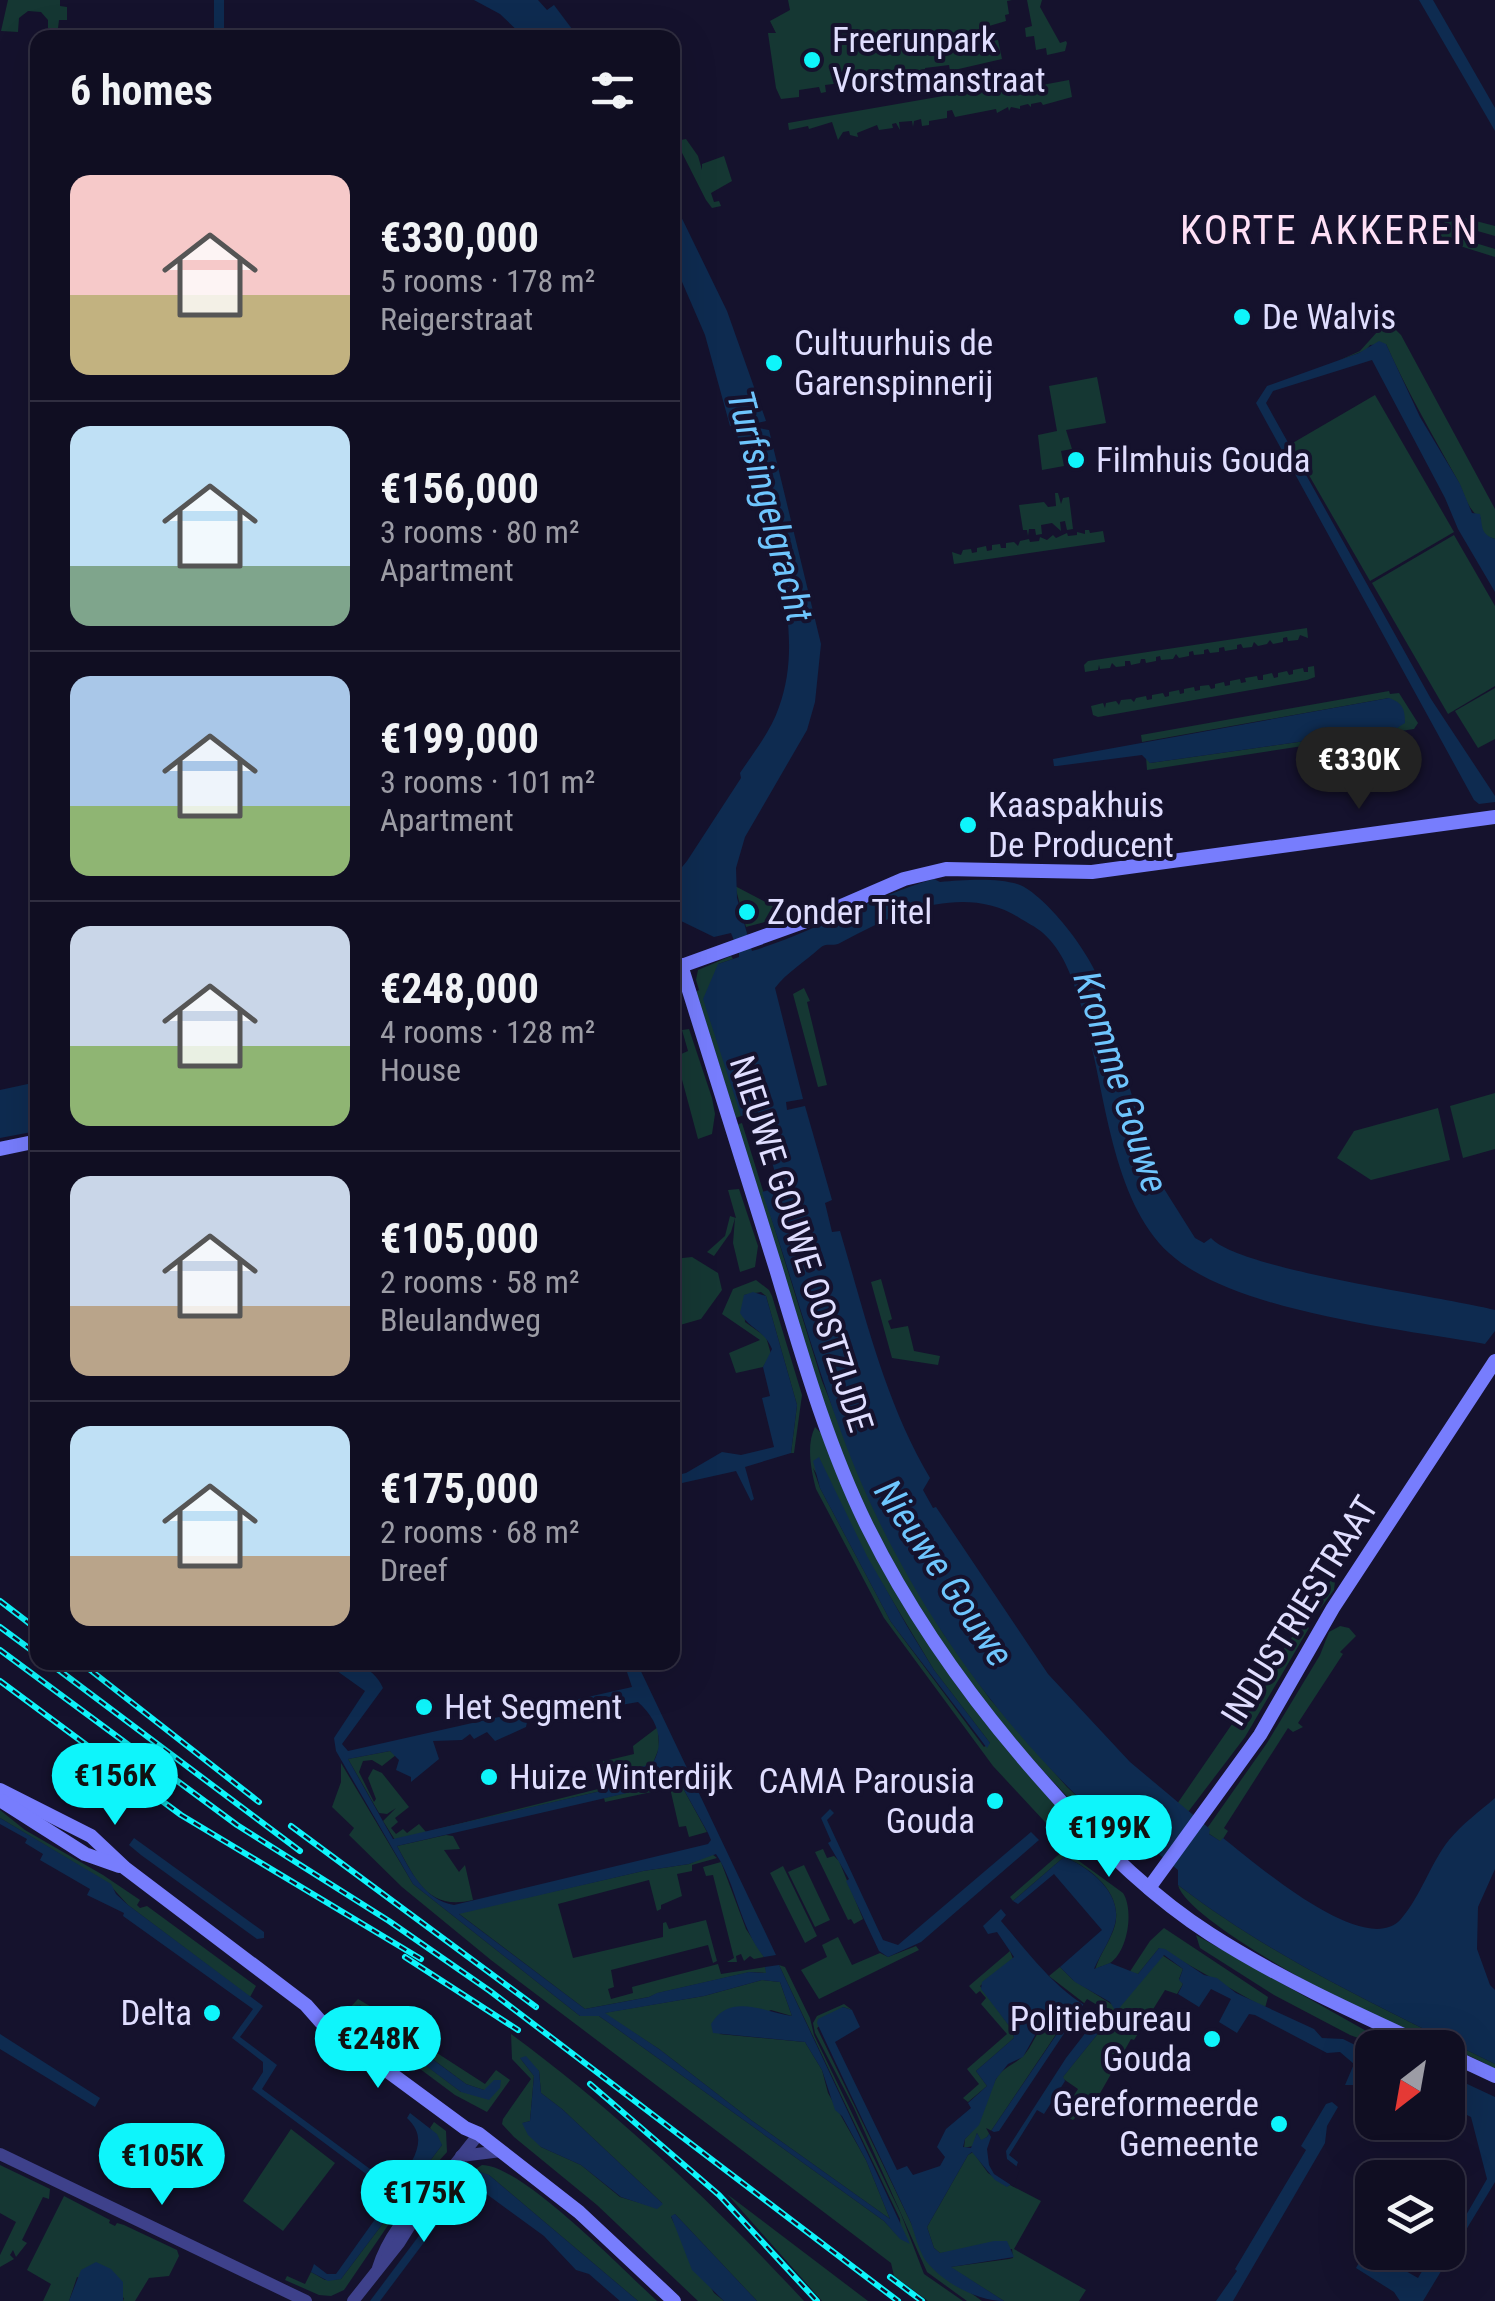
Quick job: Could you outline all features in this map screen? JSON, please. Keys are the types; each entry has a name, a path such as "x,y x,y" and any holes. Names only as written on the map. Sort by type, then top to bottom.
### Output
{"main road":[{"path":"680,966 809,920 904,879 946,869 1092,872 1493,816"},
{"name":"NIEUWE GOUWE OOSTZIJDE","path":"680,976 816,1401 868,1528 908,1600 982,1709 1055,1795 1149,1888 1210,1934 1390,2030"},
{"path":"0,1149 30,1143"},
{"name":"INDUSTRIESTRAAT","path":"1149,1888 1260,1734 1333,1608 1495,1362"},
{"path":"0,1790 45,1820 78,1849 125,1868"},
{"path":"0,1800 91,1836 125,1868 306,2005 346,2040 460,2125 480,2134 600,2230 674,2301"},
{"path":"78,1849 90,1846 91,1836"},
{"path":"1465,2062 1495,2076"}],"street":[{"path":"352,2301 378,2268 402,2221 418,2200 431,2191 480,2134"},
{"path":"462,2156 501,2152"},
{"path":"0,2154 306,2301"}],"green space":[{"path":"8,0 60,0 60,6 67,7 67,20 59,20 58,28 48,28 48,20 41,12 28,11 19,18 18,32 1,31"},
{"path":"788,0 1012,0 1007,1 1006,21 979,29 981,42 998,40 1002,59 950,71 949,65 925,68 925,75 917,77 915,69 865,78 866,86 851,88 849,82 825,85 826,92 821,93 819,87 799,90 799,97 781,99 768,33 776,33 770,21 790,10"},
{"path":"1027,0 1042,0 1040,7 1060,43 1067,43 1065,51 1047,55 1046,48 1036,50 1034,36 1026,37 1025,28 1032,26"},
{"path":"1041,79 1042,85 1069,80 1072,97 1031,107 1028,104 1020,109 1011,107 1009,111 1008,107 997,113 996,109 955,117 952,110 947,111 947,118 929,121 929,125 922,126 921,119 914,121 913,127 912,121 899,122 900,130 896,123 893,128 879,130 877,125 857,133 858,137 843,132 838,140 832,122 789,130 788,123"},
{"path":"686,139 702,170 702,164 724,156 732,181 711,193 714,202 719,201 721,206 712,208 706,200 680,149 680,140"},
{"path":"1453,215 1495,226 1495,236 1460,226 1454,232 1459,238 1495,249 1495,257 1444,241 1441,235 1445,221"},
{"path":"1387,321 1401,335 1495,509 1495,539 1486,536 1480,527 1481,518 1469,505 1386,344 1370,345 1366,350 1338,361 1360,351"},
{"path":"1097,377 1106,423 1066,430 1072,449 1061,451 1064,466 1042,470 1038,435 1057,431 1049,386"},
{"path":"1375,395 1454,532 1370,581 1291,444"},
{"path":"1055,493 1061,504 1063,498 1069,497 1073,529 1067,530 1065,521 1060,522 1061,531 1052,523 1041,525 1042,534 1036,535 1035,529 1029,529 1028,536 1027,530 1023,530 1019,505 1044,502 1048,507 1056,506"},
{"path":"1085,530 1103,531 1105,542 954,564 952,552 961,555 963,550 971,549 972,553 986,546 987,551 1000,544 1006,548 1006,543 1018,546 1020,541 1085,534"},
{"path":"1454,535 1495,606 1495,686 1448,714 1372,583"},
{"path":"1307,628 1308,638 1300,635 1298,640 1288,641 1287,637 1273,644 1270,640 1258,646 1254,642 1252,647 1243,648 1241,644 1237,649 1219,648 1219,652 1210,653 1208,649 1204,654 1194,655 1193,651 1189,656 1179,658 1176,654 1173,659 1161,660 1160,656 1156,661 1146,663 1141,659 1131,665 1125,661 1125,666 1112,663 1110,668 1100,669 1099,665 1098,670 1085,672 1088,661"},
{"path":"1314,666 1315,677 1307,680 1098,717 1093,715 1091,706 1103,703 1105,708 1106,703 1116,701 1119,705 1121,700 1134,702 1146,696 1147,700 1163,693 1165,697 1169,692 1179,690 1180,694 1194,687 1195,691 1200,690 1200,686 1209,685 1211,689 1215,684 1230,685 1230,681 1240,679 1241,683 1257,676 1263,680 1263,675 1272,673 1274,678 1278,673 1287,671 1289,675 1303,668 1308,672 1308,667"},
{"path":"1495,688 1495,739 1478,748 1455,711"},
{"path":"1389,691 1399,693 1418,723 1414,729 1147,770 1146,757 1150,763 1397,728 1389,698 1142,742 1141,735"},
{"path":"735,886 773,906 776,901 781,903 776,919 746,927"},
{"path":"731,956 733,959 718,964 741,1116 736,1118 696,992 698,970"},
{"path":"804,988 827,1085 818,1087 793,994"},
{"path":"689,1029 715,1114 712,1134 698,1139 680,1072 680,1055 688,1051 682,1030"},
{"path":"1495,1093 1495,1149 1463,1158 1450,1106"},
{"path":"1438,1108 1450,1160 1371,1180 1337,1158 1354,1131"},
{"path":"742,1123 822,1381 872,1505 943,1633 990,1699 1067,1787 1140,1855 1138,1859 1129,1858 1082,1812 995,1714 918,1608 885,1551 856,1492 818,1393 736,1125"},
{"path":"739,1189 758,1246 755,1267 740,1272 733,1243 735,1218 731,1232 714,1256 707,1252 725,1236 730,1216 736,1218 728,1190"},
{"path":"692,1257 718,1273 722,1290 701,1319 680,1325 680,1258"},
{"path":"881,1279 891,1329 908,1326 914,1351 940,1356 938,1365 892,1358 871,1282"},
{"path":"756,1280 772,1296 802,1395 794,1453 797,1405 766,1296 761,1292 744,1295 745,1322 766,1337 771,1354 763,1367 736,1373 729,1353 760,1340 722,1314 733,1289"},
{"path":"815,1427 929,1645 959,1689 1070,1822 1058,1836 993,1766 884,1618 816,1489 810,1458","holes":["813,1468 934,1670 990,1743 984,1747 891,1622"]},
{"path":"1336,1573 1334,1590 1307,1626 1245,1737 1188,1812 1177,1804"},
{"path":"1340,1626 1349,1628 1356,1636 1340,1652 1343,1654 1298,1723 1303,1727 1293,1732 1288,1728 1224,1828 1228,1831 1221,1842 1208,1833 1208,1827 1267,1743 1320,1655 1329,1632"},
{"path":"658,1727 659,1748 653,1763 607,1780 601,1791 395,1840 383,1821 396,1808 387,1814 379,1813 348,1759 390,1751 396,1755 382,1766 372,1760 363,1761 359,1772 374,1802 368,1778 373,1769 382,1773 409,1807 395,1818 398,1822 391,1828 396,1834 403,1829 407,1833 419,1824 426,1832 598,1789 592,1764 634,1754 633,1746"},
{"path":"341,1763 413,1884 580,2016 599,2016 884,2221 901,2239 900,2219 779,1965 785,1967 901,2214 924,2274 963,2301 928,2301 894,2276 891,2263 491,1960 402,1887 349,1835 354,1828 332,1807 341,1782"},
{"path":"679,1781 707,1832 689,1837 686,1826 679,1827 670,1788 605,1802 604,1798"},
{"path":"0,1810 25,1830 140,1900 140,1908 147,1906 256,1986 250,1997 128,1905 108,1883 0,1818"},
{"path":"453,1836 460,1849 444,1850 459,1872 465,1865 473,1900 445,1901 434,1897 418,1881 397,1846"},
{"path":"823,1849 827,1858 834,1856 839,1861 863,1919 854,1924 848,1920 815,1852"},
{"path":"1064,1850 1123,1893 1126,1900 1127,1930 1121,1949 1110,1963 1095,1970 1113,1931 1116,1913 1109,1892 1094,1874 1064,1857 1013,1901 1010,1897"},
{"path":"712,1854 717,1858 677,1874 682,1896 661,1905 657,1911 649,1880 558,1904 573,1958 663,1937 666,1922 669,1929 706,1920 717,1961 713,1963 708,1945 611,1970 611,1999 633,1993 632,1987 718,1964 721,1974 765,1967 767,1973 750,1972 585,2009 458,1913 689,1864"},
{"path":"721,1862 746,1929 764,1957 750,1956 744,1961 741,1954 736,1956 737,1962 727,1962 734,1958 713,1875 706,1876 703,1867"},
{"path":"804,1865 830,1920 815,1927 788,1872"},
{"path":"783,1866 817,1936 805,1943 770,1873"},
{"path":"1178,1885 1292,1960 1426,2030 1409,2030 1324,1991 1232,1936 1187,1899"},
{"path":"1164,1928 1268,1997 1265,2008 1159,1948 1138,1974 1129,1973 1150,1941"},
{"path":"1196,1935 1365,2030 1355,2030 1355,2037 1350,2035 1274,1995 1200,1948"},
{"path":"838,1937 852,1965 880,1953 888,1957 916,1946 919,1950 819,1999 801,1970 827,1957 822,1945"},
{"path":"1010,1951 1013,1959 980,1986 1014,2038 976,2071 987,2086 968,2102 963,2098 979,2084 967,2069 1007,2034 981,2004 986,1998 969,1986"},
{"path":"1162,1955 1183,1969 1179,1979 1183,1984 1177,1994 1165,1990 1095,2102 1090,2100 1080,2117 1073,2120 1062,2114 1078,2089 1062,2078 1112,2016 1088,2006 1049,1976 1060,1967 1113,2005"},
{"path":"762,1980 780,1982 792,2016 771,2010 719,2034 805,2042 866,2160 890,2219 659,2049 603,2013 704,1996"},
{"path":"358,1999 485,2084 496,2070 510,2080 487,2112 455,2095 345,2013","holes":["360,2005 466,2084 484,2090 461,2092 354,2011 355,2006"]},
{"path":"844,2004 852,2010 843,2007 817,2028 928,2262 982,2301 967,2301 927,2272 854,2108 815,2033 813,2023 817,2016"},
{"path":"1048,2020 1063,2024 987,2137 981,2141 977,2133 973,2146 964,2148 998,2076 1025,2054"},
{"path":"511,2034 664,2161 804,2301 757,2301 675,2214 671,2217 674,2223 714,2293 724,2301 698,2301 597,2205 502,2124 531,2079 512,2059","holes":["520,2058 539,2071 541,2093 662,2203 657,2208 620,2197 581,2165 541,2147 523,2123 530,2121 534,2076"]},
{"path":"1465,2049 1495,2064 1495,2069 1465,2054"},
{"path":"434,2122 446,2131 447,2152 410,2193 344,2290 331,2296 319,2295 285,2280 287,2276 305,2284 311,2272 325,2280 341,2279 442,2145 430,2128"},
{"path":"291,2129 335,2163 283,2231 243,2201"},
{"path":"973,2152 988,2173 1041,2201 1014,2249 1086,2290 1079,2301 1004,2301 950,2267 1013,2258 1012,2249 940,2253 934,2248 927,2227"},
{"path":"0,2165 50,2189 49,2199 43,2197 22,2240 27,2243 16,2257 13,2250 10,2255 14,2259 0,2267 0,2255 16,2222 0,2213"},
{"path":"482,2165 522,2182 546,2200 657,2301 638,2301 489,2175 474,2173 445,2201 442,2199"},
{"path":"727,2194 868,2301 822,2301"},
{"path":"64,2196 115,2226 124,2225 177,2250 179,2256 169,2276 149,2278 135,2301 123,2301 124,2298 77,2277 69,2301 43,2301 51,2284 27,2270"}],"water":[{"path":"474,0 538,0 547,10 554,5 573,30 517,30 500,14"},
{"path":"1419,0 1433,0 1495,108 1495,131"},
{"path":"680,214 727,311 766,421 757,423 758,428 769,430 821,644 815,702 807,730 745,837 736,868 737,898 752,951 934,879 1020,885 1060,920 1096,973 1156,1176 1195,1238 1204,1243 1211,1238 1229,1250 1299,1271 1495,1310 1495,1331 1485,1344 1364,1324 1233,1290 1197,1273 1169,1253 1148,1229 1120,1168 1088,1030 1065,964 1043,933 1005,910 964,902 909,911 837,944 822,946 775,988 803,1099 786,1102 787,1110 805,1106 832,1200 825,1203 832,1232 840,1231 888,1389 930,1478 923,1490 933,1508 936,1507 1048,1674 1130,1762 1210,1829 1209,1834 1220,1841 1223,1838 1283,1885 1337,1918 1362,1927 1384,1928 1401,1919 1449,1840 1495,1798 1495,1869 1478,1907 1477,1949 1495,1990 1495,2064 1465,2049 1465,2030 1427,2030 1253,1937 1178,1885 1178,1870 1155,1851 1140,1855 1116,1835 1045,1763 981,1687 925,1605 877,1518 831,1403 762,1192 779,1187 758,1112 741,1116 703,999 718,964 739,957 739,953 731,933 714,937 680,920 680,870 772,724 787,675 789,640 779,568 736,432 744,431 744,425 730,426 705,335 680,277"},
{"path":"1379,341 1386,344 1472,513 1480,514 1484,532 1495,539 1495,592 1458,529 1372,360 1273,391 1266,403 1431,699 1495,796 1495,802 1479,804 1474,800 1256,403 1267,386 1359,353"},
{"path":"1389,698 1404,710 1405,723 1397,728 1150,763 1142,755 1054,766 1053,759"},
{"path":"30,1084 30,1132 0,1138 0,1090"},
{"path":"753,1292 766,1296 797,1405 791,1453 745,1467 754,1499 751,1501 736,1471 680,1483 680,1474 722,1452 741,1455 774,1447 762,1398 770,1396 763,1367 772,1349 740,1313 744,1295"},
{"path":"819,1457 867,1556 907,1626 934,1670 990,1743 987,1748 891,1622 820,1488 813,1461"},
{"path":"336,1670 367,1670 383,1688 342,1744 348,1751 632,1687 626,1670 640,1670 776,1955 764,1957 756,1945 716,1854 689,1864 459,1914 585,2009 749,1972 766,1973 765,1967 779,1965 910,2244 884,2221 599,2016 580,2016 413,1884 336,1751 334,1738 365,1691","holes":["619,1701 621,1705 638,1702 654,1722 659,1746 653,1763 609,1778 601,1791 393,1839 348,1759 390,1751 399,1760 396,1770 411,1777 411,1782 439,1759 433,1741 462,1740 470,1734 474,1739 487,1732 495,1741 526,1727 527,1722","679,1781 711,1840 708,1844 454,1905 426,1890 397,1846","762,1980 780,1982 792,2016 738,2006 719,2014 711,2024 713,2033 805,2042 822,2070 835,2110 866,2160 890,2219 605,2013 704,1996"]},
{"path":"830,1809 834,1813 827,1820 883,1940 898,1945 1031,1832 1039,1840 921,1942 888,1957 879,1951 846,1881 849,1879 828,1843 831,1841 821,1818"},
{"path":"0,1818 111,1884 128,1905 263,2006 240,2037 277,2065 262,2089 393,2186 415,2164 412,2161 418,2138 407,2118 410,2113 437,2134 442,2145 341,2279 328,2281 311,2272 314,2264 327,2274 336,2274 393,2194 252,2089 263,2072 263,2062 232,2038 253,2009 123,1916 124,1913 87,1895 90,1889 40,1860 43,1854 25,1843 27,1839 0,1824"},
{"path":"134,1838 264,1932 264,1938 257,1939 141,1855 129,1845"},
{"path":"1064,1857 1084,1867 1109,1892 1116,1913 1111,1935 1094,1969 1110,1963 1138,1974 1159,1948 1165,1949 1236,1993 1314,2029 1322,2038 1343,2039 1355,2045 1355,2085 1345,2085 1354,2064 1340,2052 1327,2053 1255,2015 1249,2014 1237,2033 1219,2022 1231,1999 1211,1989 1199,2007 1178,1994 1183,1969 1164,1955 1116,2012 1110,2002 1075,1982 1060,1967 1102,1930 1054,1874 1018,1904 1013,1901"},
{"path":"1001,1909 1006,1915 1001,1921 1050,1978 1080,2003 1112,2016 1063,2077 1065,2081 1044,2114 1037,2110 1009,2155 1018,2162 1010,2185 995,2180 972,2152 927,2227 934,2248 940,2253 1007,2241 1014,2257 951,2267 1004,2301 962,2289 926,2261 817,2023 843,2007 852,2010 860,2027 835,2042 897,2170 907,2166 913,2175 940,2166 945,2157 937,2147 946,2129 971,2108 968,2103 987,2086 976,2071 1014,2038 1013,2031 981,1989 982,1982 1014,1957 997,1932 988,1934 983,1926","holes":["1048,2021 1063,2025 987,2137 981,2140 977,2133 971,2148 963,2147 965,2139 979,2125 996,2079 1008,2064 1023,2057 1039,2028"]},
{"path":"359,2005 466,2084 484,2090 494,2080 501,2080 500,2088 489,2100 461,2092 353,2011"},
{"path":"0,2034 100,2098 95,2107 0,2049"},
{"path":"526,2056 539,2071 541,2093 663,2204 657,2209 621,2197 581,2165 541,2147 528,2135 522,2123 530,2121 534,2076 520,2058"},
{"path":"1465,2083 1495,2097 1495,2182 1465,2232 1465,2217 1487,2179 1471,2117 1465,2114"},
{"path":"1332,2102 1338,2107 1327,2126 1325,2143 1233,2301 1216,2301 1306,2150 1301,2146 1326,2104"},
{"path":"478,2171 489,2175 638,2301 620,2301 589,2274 576,2270 544,2236 477,2187 449,2209 380,2301 370,2301 445,2201"},
{"path":"675,2214 757,2301 724,2301 692,2270 671,2216"},
{"path":"96,2262 111,2269 123,2282 123,2301 69,2301 81,2270"},
{"path":"1359,2270 1404,2270 1418,2278 1423,2270 1442,2270 1423,2301 1400,2301 1394,2292"}],"pier":[{"path":"1087,1999 1104,2009 1066,2058 1006,2151 1007,2159 1020,2169 1014,2187 994,2174 989,2165 987,2149 991,2137 986,2128 999,2131"}],"waterway":[{"path":"219,0 219,30"}],"railway":[{"path":"0,1601 30,1624"},
{"path":"0,1627 30,1649"},
{"path":"0,1650 237,1825 389,1921 490,1991 898,2301"},
{"path":"59,1670 300,1851"},
{"path":"90,1670 259,1802"},
{"path":"0,1681 181,1815 421,1959"},
{"path":"291,1826 536,2007"},
{"path":"405,1957 518,2030"},
{"path":"590,2084 719,2195 817,2301"},
{"path":"890,2277 922,2301"}],"place":[{"name":"Freerunpark Vorstmanstraat","path":"812,60"},
{"name":"De Walvis","path":"1242,317"},
{"name":"Cultuurhuis de Garenspinnerij","path":"774,363"},
{"name":"Filmhuis Gouda","path":"1076,460"},
{"name":"Kaaspakhuis De Producent","path":"968,825"},
{"name":"Zonder Titel","path":"747,912"},
{"name":"Het Segment","path":"424,1707"},
{"name":"Huize Winterdijk","path":"489,1777"},
{"name":"CAMA Parousia Gouda","path":"995,1801"},
{"name":"Delta","path":"212,2013"},
{"name":"Politiebureau Gouda","path":"1212,2039"},
{"name":"Gereformeerde Gemeente","path":"1279,2124"}],"district":[{"name":"KORTE AKKEREN","path":"1330,230"}],"water label":[{"name":"Turfsingelgracht","path":"770,506"},
{"name":"Kromme Gouwe","path":"1121,1082"},
{"name":"Nieuwe Gouwe","path":"944,1573"}]}
